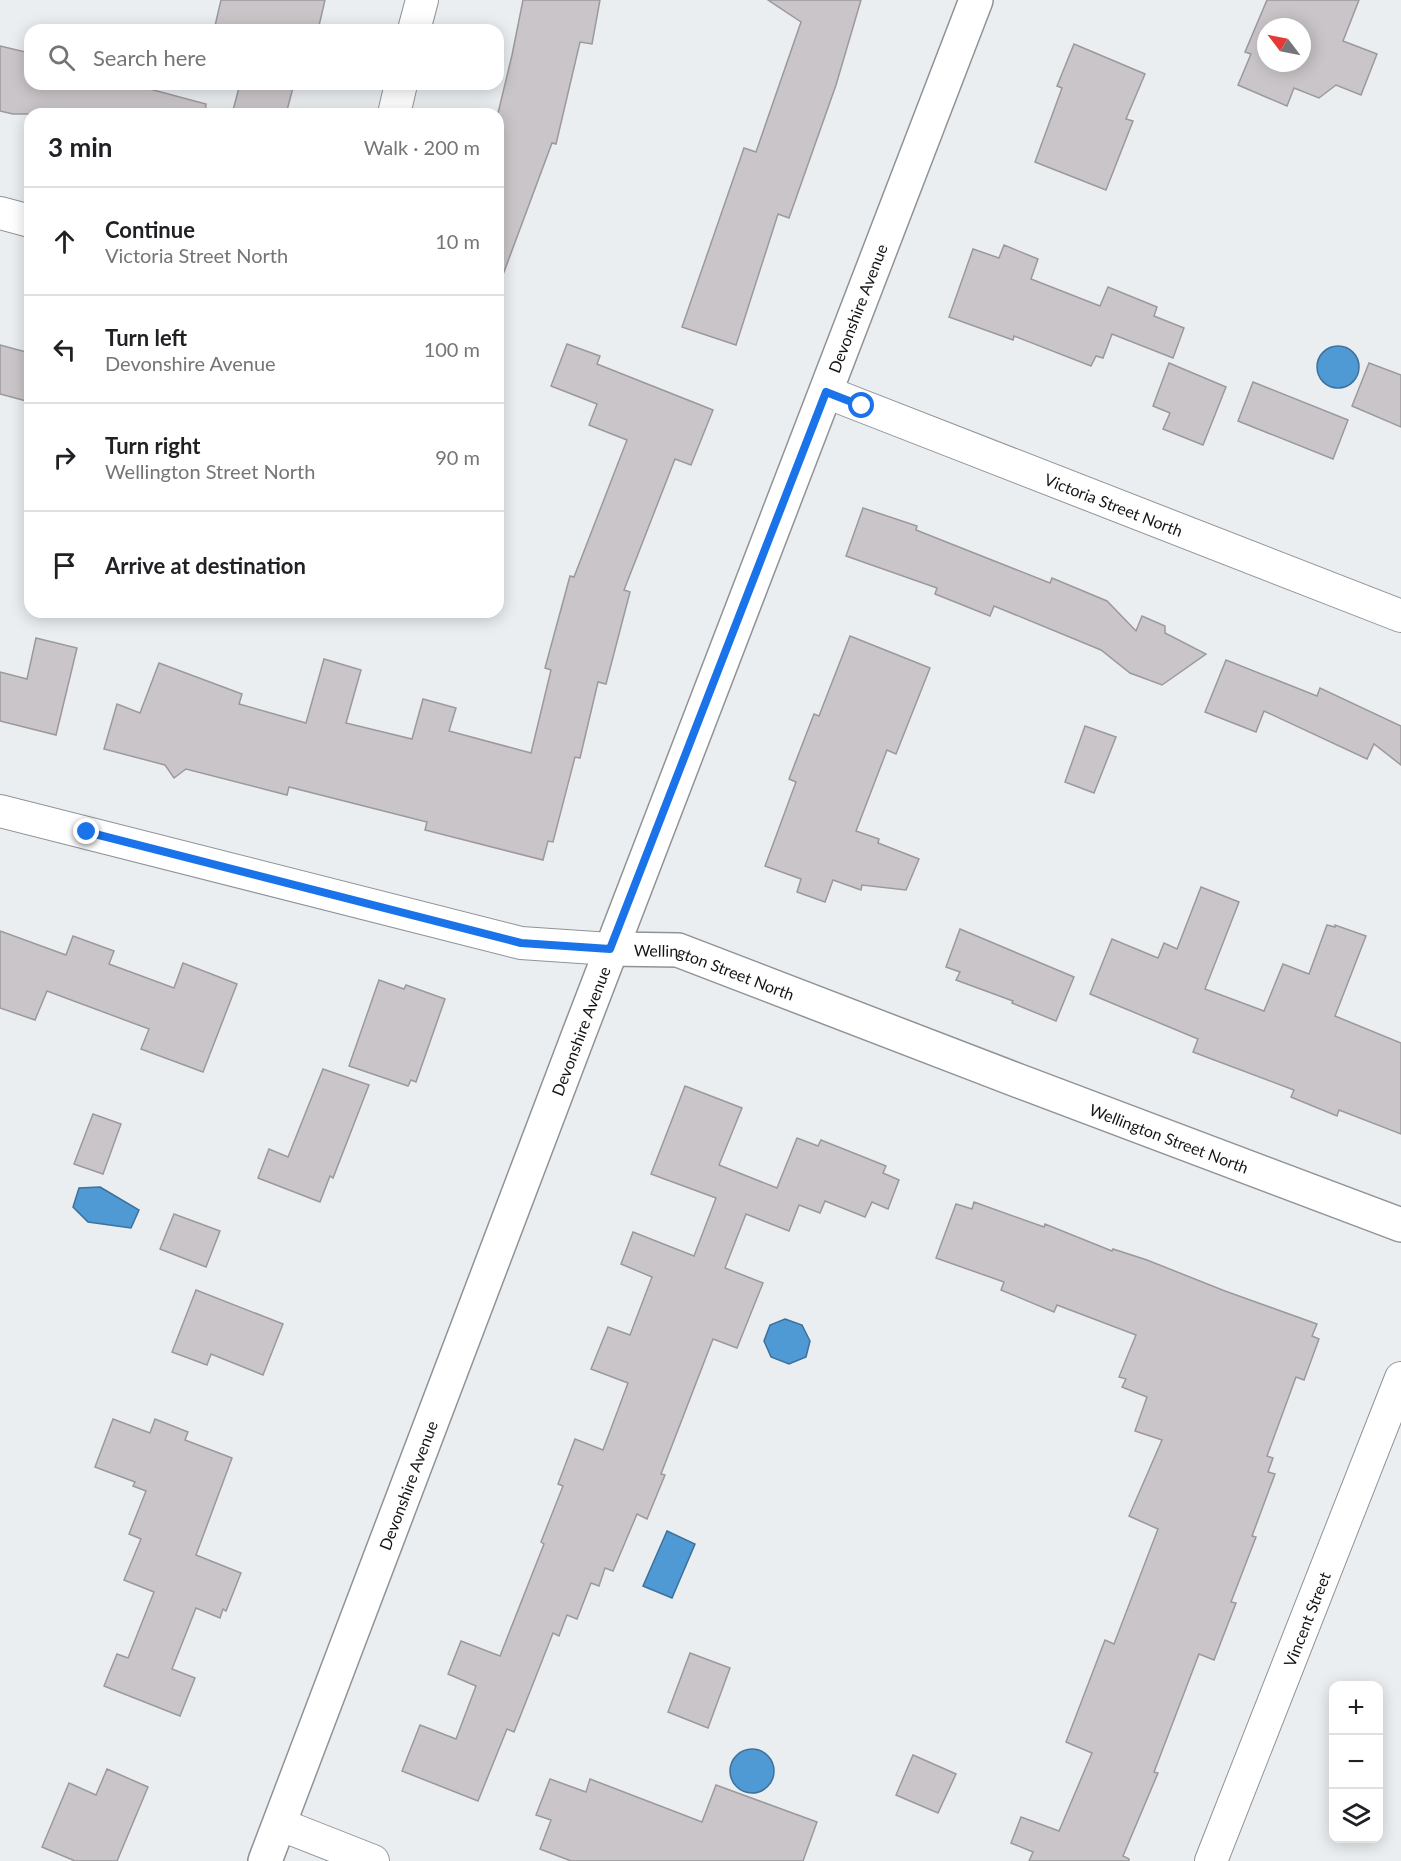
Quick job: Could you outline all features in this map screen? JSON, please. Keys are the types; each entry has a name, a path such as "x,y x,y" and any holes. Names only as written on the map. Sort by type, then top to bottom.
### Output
{"main road":[{"name":"Devonshire Avenue","path":"264,1861 536,1152 610,949 976,0"},
{"name":"Wellington Street North","path":"610,949 678,950 1019,1082 1401,1225"}],"street":[{"path":"416,24 422,0"},
{"path":"395,108 400,90"},
{"path":"0,213 24,219"},
{"name":"Victoria Street North","path":"826,392 1401,616"},
{"name":"Wellington Street North","path":"0,811 521,943 610,949"},
{"name":"Vincent Street","path":"1211,1861 1401,1378"},
{"path":"279,1824 373,1861"}],"water":[{"path":"1338,346 1346,347 1353,352 1358,359 1358,375 1353,382 1346,387 1338,388 1330,387 1323,382 1318,375 1317,367 1318,359 1323,352 1330,347"},
{"path":"100,1187 139,1210 131,1228 88,1222 73,1207 79,1188"},
{"path":"785,1319 802,1325 810,1341 806,1357 789,1364 771,1357 764,1341 770,1325"},
{"path":"667,1531 695,1544 672,1598 643,1586"},
{"path":"752,1749 767,1756 774,1771 767,1786 752,1793 737,1786 730,1771 737,1756"}],"building":[{"path":"221,0 325,0 319,24 215,24"},
{"path":"523,0 600,0 592,44 580,42 556,144 552,143 504,272 504,108 499,108"},
{"path":"768,0 861,0 836,85 789,218 778,214 736,345 682,327 744,148 756,152 801,22"},
{"path":"1267,0 1359,0 1343,41 1377,54 1361,95 1336,85 1319,98 1294,88 1287,106 1238,85 1251,54 1245,52 1257,24 1257,72 1311,72 1311,18 1259,18"},
{"path":"1074,44 1145,74 1126,119 1133,121 1106,190 1035,162 1062,88 1057,86"},
{"path":"0,46 24,52 24,90 154,90 206,104 206,108 24,108 24,114 0,111"},
{"path":"238,90 292,90 288,108 234,108"},
{"path":"1004,245 1038,259 1031,279 1100,306 1108,287 1157,307 1154,316 1184,328 1173,358 1112,334 1103,358 1096,356 1091,366 1014,336 1013,340 949,317 973,249 999,258"},
{"path":"567,344 600,356 597,364 713,410 691,465 675,459 624,590 630,592 606,684 598,682 580,758 575,757 553,842 548,841 543,860 425,830 427,822 289,787 287,795 186,769 174,778 165,765 104,749 117,704 140,713 159,663 242,694 239,704 306,723 324,659 361,670 346,723 412,739 423,699 456,708 449,731 531,753 551,670 545,668 570,576 574,577 627,440 589,425 597,404 551,386"},
{"path":"0,345 24,351 24,400 0,394"},
{"path":"1169,363 1226,387 1203,445 1163,429 1170,413 1153,406"},
{"path":"1369,363 1401,375 1401,427 1352,406"},
{"path":"1253,382 1348,420 1333,459 1238,421"},
{"path":"863,508 917,526 916,530 1050,583 1052,578 1107,601 1136,631 1142,616 1165,626 1165,633 1206,654 1162,685 1130,673 1101,650 994,606 990,616 935,594 937,588 846,556"},
{"path":"850,636 930,668 896,754 887,750 856,831 879,839 878,843 919,859 906,890 862,885 861,890 833,880 825,902 797,892 801,879 765,866 796,782 789,779 814,714 819,716"},
{"path":"36,638 77,648 56,735 0,721 0,672 27,679"},
{"path":"1226,660 1317,696 1320,688 1401,726 1401,765 1374,744 1367,759 1264,711 1256,732 1205,712"},
{"path":"1085,726 1116,737 1094,793 1065,782"},
{"path":"1201,887 1239,902 1205,989 1264,1011 1283,964 1309,974 1327,925 1335,927 1335,925 1366,936 1335,1016 1401,1043 1401,1134 1339,1110 1337,1116 1291,1097 1294,1090 1193,1052 1198,1039 1090,994 1112,939 1158,958 1164,943 1177,949"},
{"path":"960,929 1074,977 1056,1021 1012,1003 1013,1001 956,980 960,972 946,967"},
{"path":"0,931 66,955 73,936 114,951 109,964 174,988 183,963 237,984 203,1072 141,1049 149,1029 47,991 35,1020 0,1008"},
{"path":"379,980 404,989 406,985 445,999 416,1082 411,1080 408,1086 349,1066"},
{"path":"323,1069 369,1085 333,1178 330,1176 320,1202 258,1178 269,1149 288,1157"},
{"path":"685,1086 742,1108 719,1165 777,1188 797,1138 818,1146 821,1140 886,1166 883,1173 899,1180 888,1209 872,1202 865,1217 825,1201 820,1213 799,1205 789,1231 746,1214 725,1268 763,1283 737,1348 713,1339 661,1474 665,1475 647,1519 637,1514 613,1571 605,1568 599,1586 591,1583 577,1619 567,1615 559,1636 553,1633 514,1732 507,1729 478,1801 402,1771 420,1725 456,1739 476,1686 448,1674 461,1641 500,1656 544,1544 541,1542 563,1486 558,1484 575,1439 603,1450 628,1383 591,1369 608,1327 630,1335 652,1277 621,1264 633,1232 694,1256 716,1198 651,1174"},
{"path":"93,1114 121,1124 103,1174 74,1164"},
{"path":"974,1202 1044,1227 1045,1224 1112,1251 1113,1249 1147,1260 1317,1324 1312,1336 1319,1339 1304,1380 1296,1377 1267,1456 1273,1458 1268,1472 1275,1474 1252,1536 1256,1537 1231,1602 1236,1603 1214,1660 1199,1654 1154,1772 1158,1773 1123,1856 1129,1861 1029,1861 1033,1852 1011,1843 1021,1817 1059,1831 1092,1753 1066,1742 1105,1640 1114,1644 1158,1529 1129,1516 1162,1440 1135,1431 1147,1397 1122,1387 1126,1379 1119,1377 1136,1335 1057,1305 1054,1312 1001,1290 1004,1282 936,1258 956,1204 972,1209"},
{"path":"174,1214 220,1231 206,1267 160,1249"},
{"path":"196,1290 283,1324 263,1375 211,1354 207,1365 172,1352"},
{"path":"113,1419 150,1433 155,1419 188,1432 185,1440 232,1458 196,1555 241,1573 226,1611 223,1609 220,1618 196,1608 172,1669 195,1678 180,1716 104,1686 117,1654 128,1658 154,1592 124,1580 141,1539 129,1534 146,1491 133,1486 135,1482 95,1467"},
{"path":"690,1653 730,1668 708,1728 668,1712"},
{"path":"913,1755 956,1774 938,1813 896,1795"},
{"path":"107,1769 148,1787 117,1861 75,1861 42,1847 69,1783 96,1795"},
{"path":"550,1779 586,1792 590,1779 702,1822 716,1785 817,1822 803,1861 571,1861 540,1849 551,1820 536,1815"}],"route":[{"path":"87,832 521,943 610,949 826,392 862,406"}]}
